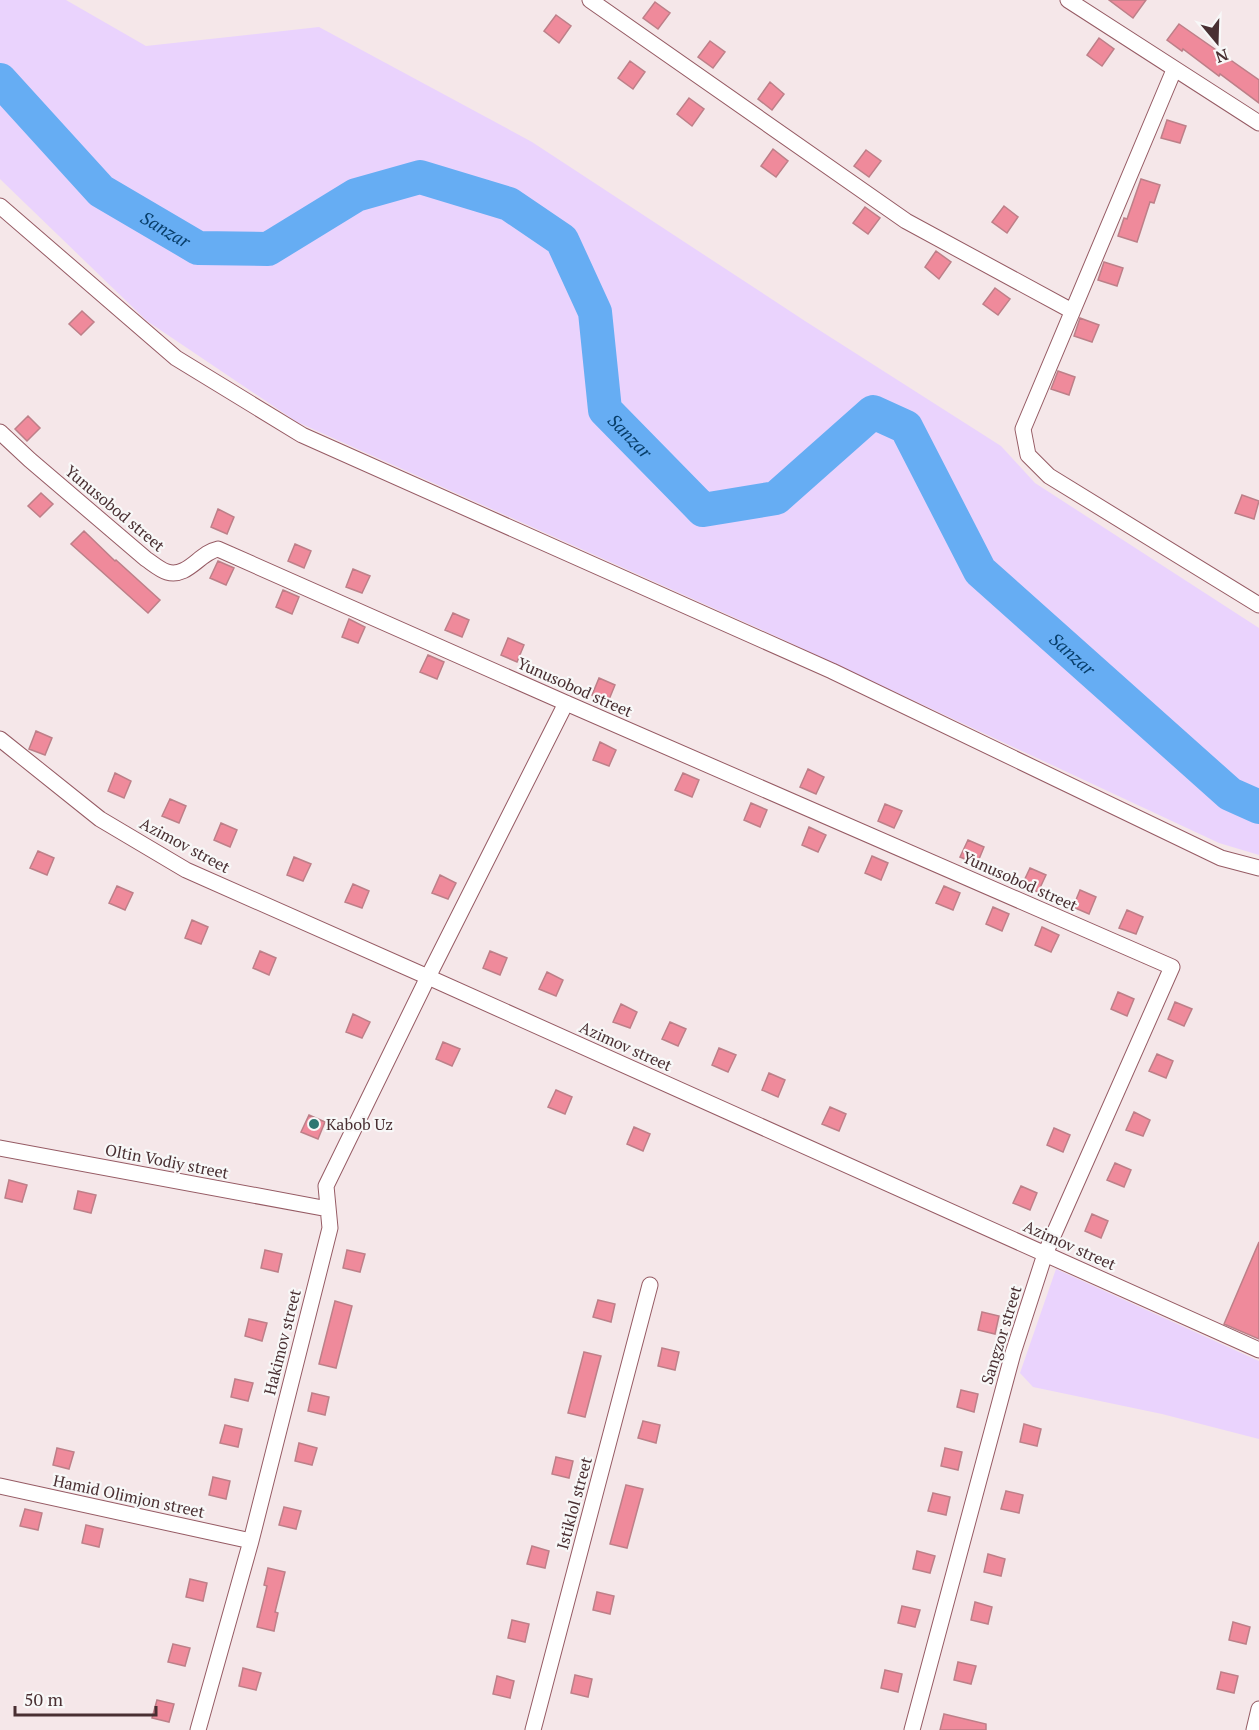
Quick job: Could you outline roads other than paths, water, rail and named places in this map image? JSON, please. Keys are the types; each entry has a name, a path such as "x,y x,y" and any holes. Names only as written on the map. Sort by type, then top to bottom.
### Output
{"street":[{"path":"590,0 906,221 1072,311"},
{"path":"1068,0 1173,70 1259,123"},
{"path":"1173,70 1023,429 1028,455 1049,476 1259,605"},
{"path":"0,206 176,358 302,435 832,671 1221,858 1259,868"},
{"name":"Yunusobod street","path":"0,432 146,560 167,572 182,572 210,550 218,549 1172,968"},
{"name":"Hakimov street","path":"198,1730 250,1541 330,1228 326,1186 566,703"},
{"name":"Azimov street","path":"0,739 100,819 186,870 1259,1350"},
{"name":"Sangzor street","path":"912,1730 1013,1353 1045,1254 1172,968"},
{"name":"Oltin Vodiy street","path":"0,1148 328,1209"},
{"name":"Istiklol street","path":"533,1730 650,1285"},
{"name":"Hamid Olimjon street","path":"0,1486 250,1541"},
{"path":"1254,1730 1259,1709"}],"waterway":[{"name":"Sanzar","path":"0,80 101,191 198,248 268,249 356,195 420,177 509,204 562,240 595,312 605,410 703,510 776,498 873,412 906,427 980,571 1230,794 1259,807"}],"place":[{"name":"Kabob Uz","path":"314,1124"}]}
